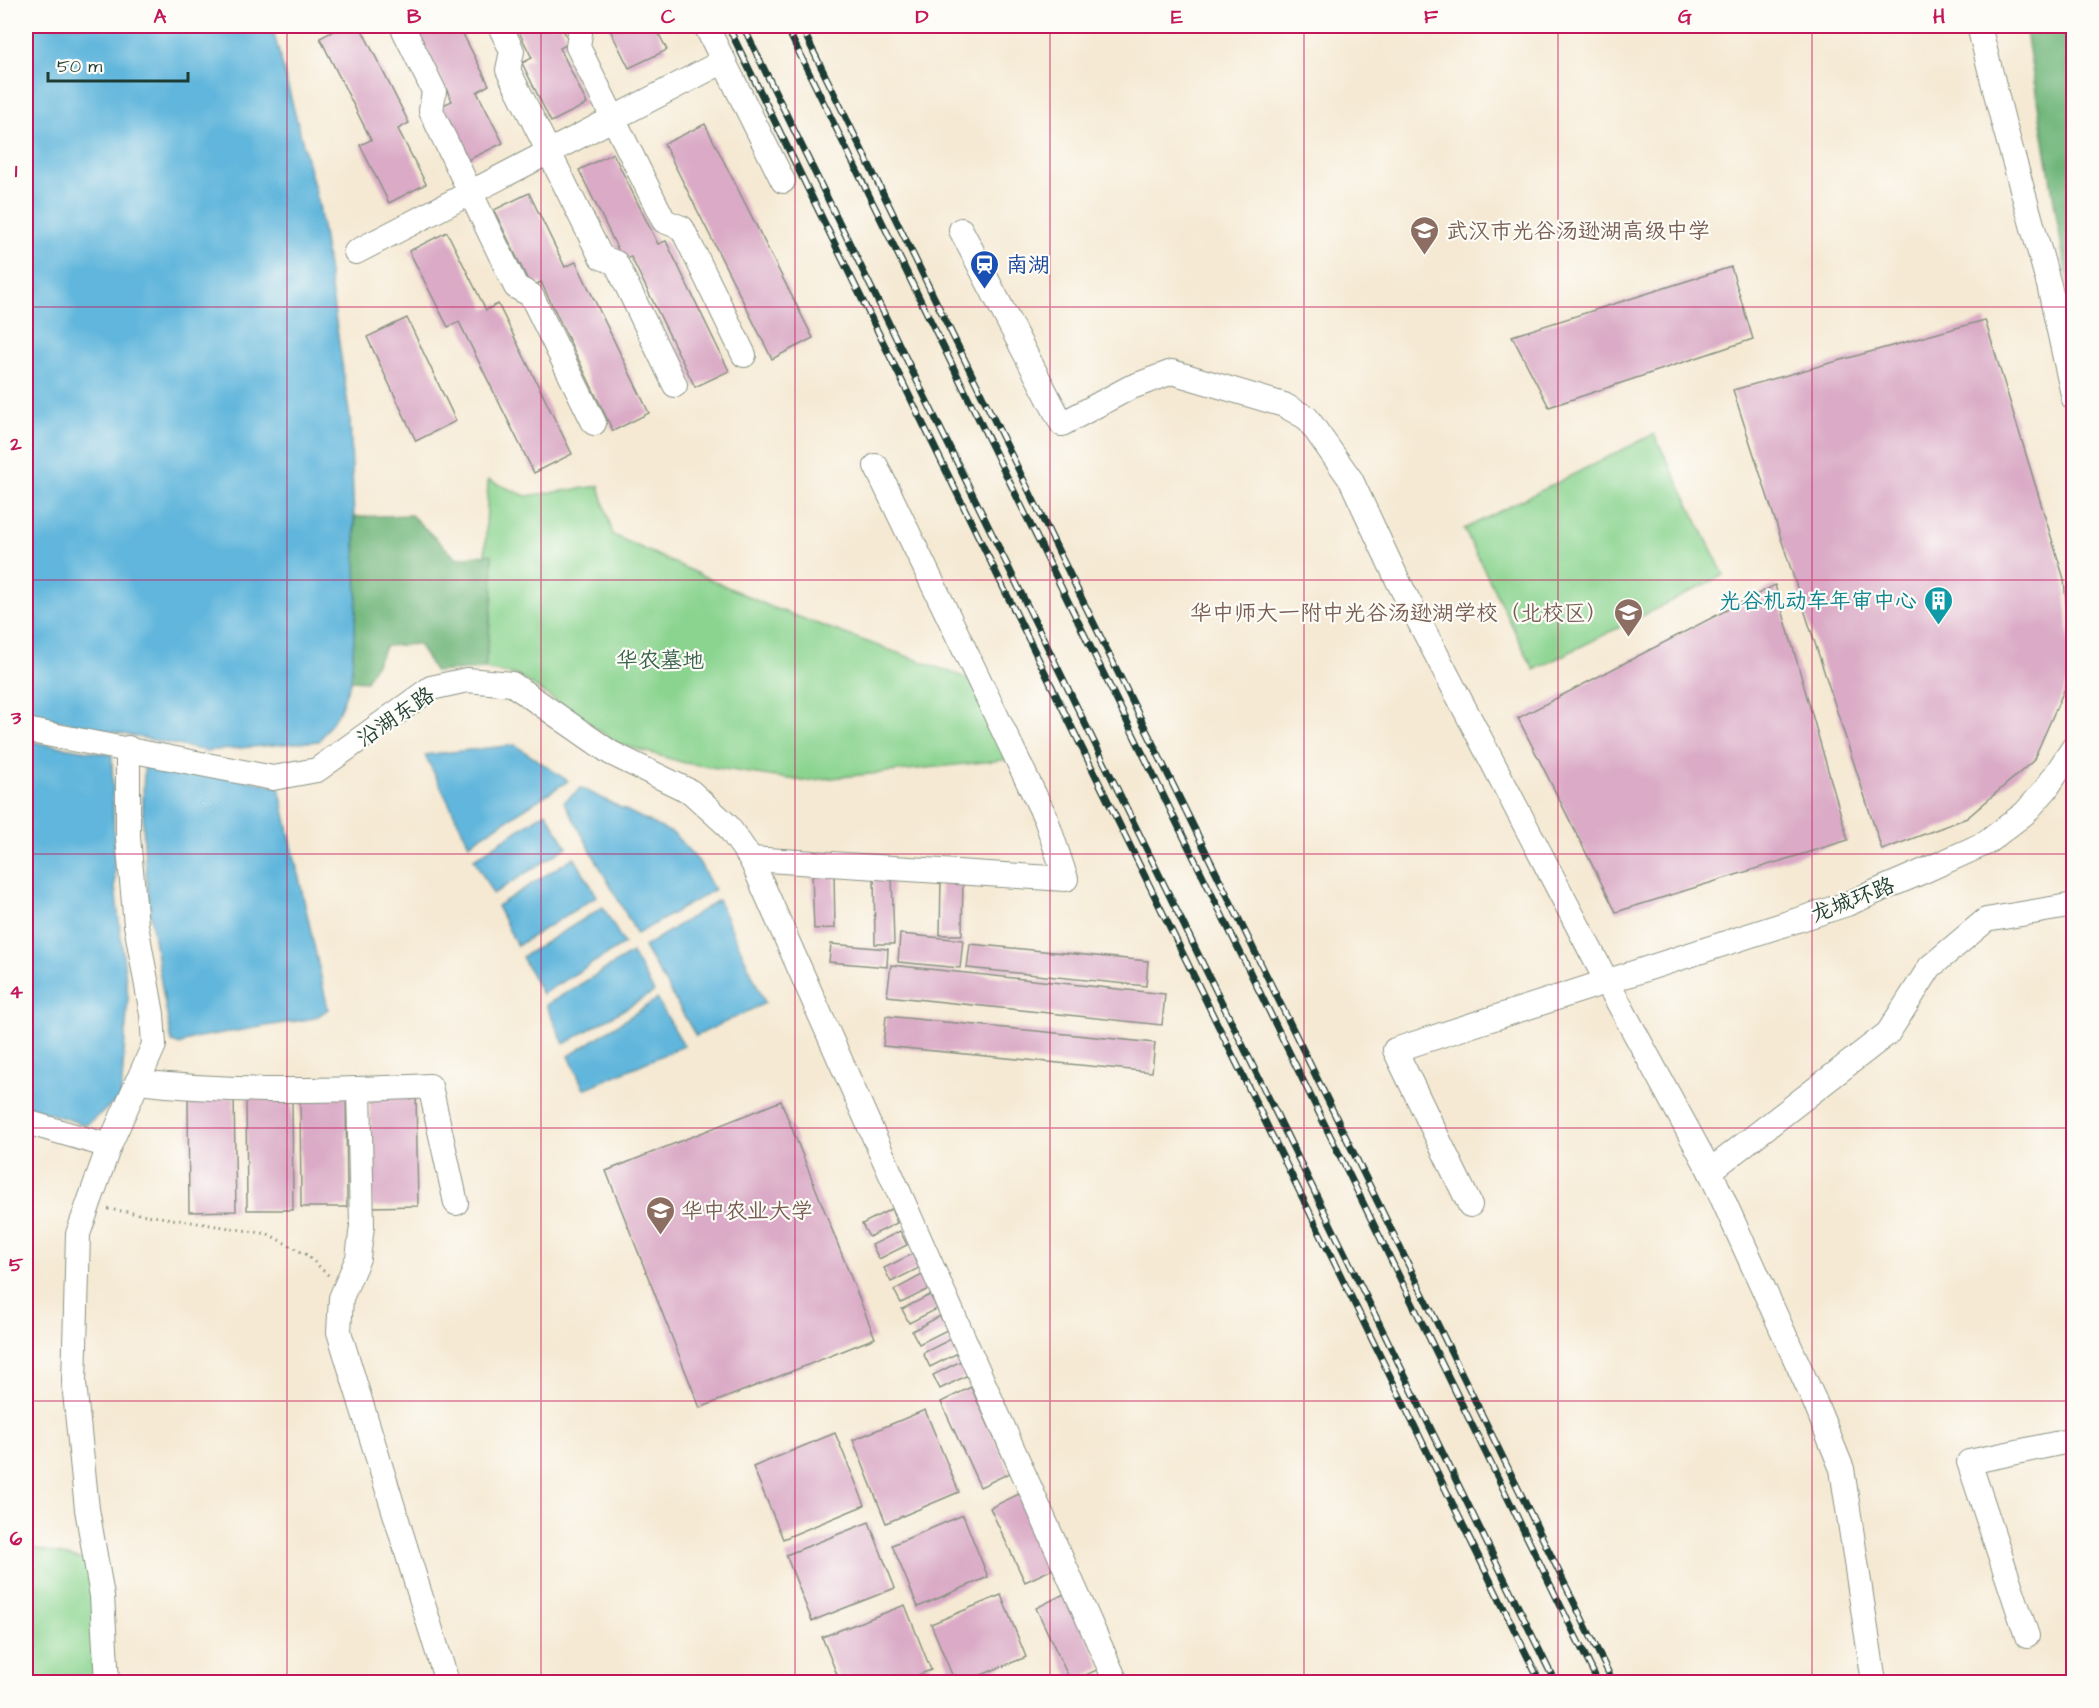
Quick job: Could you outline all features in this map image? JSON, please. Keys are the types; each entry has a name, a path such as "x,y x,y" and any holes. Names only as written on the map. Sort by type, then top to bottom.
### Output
{"street":[{"path":"402,26 434,91 430,111 516,287 531,295 594,423"},
{"path":"500,26 512,51 508,70 601,256 616,263 675,385"},
{"path":"581,26 578,47 613,119 664,221 682,228 744,356"},
{"path":"706,26 783,181"},
{"path":"1979,26 2002,121 2049,285 2073,399"},
{"path":"356,252 724,61"},
{"path":"961,230 1062,424 1129,388 1172,372 1284,405 1307,418 1351,480 1398,581 1597,983 1710,1171 1814,1400 1842,1469 1874,1683"},
{"path":"751,859 1066,879 1046,819 876,466"},
{"name":"沿湖东路","path":"26,730 273,778 317,770 431,688 467,680 512,684 611,753 691,792 727,825 751,859 1116,1683"},
{"name":"龙城环路","path":"1470,1205 1395,1050 1847,904 1986,843 2025,813 2046,789 2073,747"},
{"path":"107,1683 102,1596 87,1509 74,1383 78,1234 109,1146 154,1045 152,1014 136,926 128,837 128,748"},
{"path":"1710,1171 1887,1033 1930,967 1986,920 2073,905"},
{"path":"137,1082 204,1089 358,1089 430,1086 456,1203"},
{"path":"358,1089 362,1226 358,1258 341,1298 339,1332 447,1683"},
{"path":"26,1122 109,1146"},
{"path":"2027,1636 1969,1462 2073,1440"}],"path":[{"path":"88,1205 268,1234 307,1255 334,1280 341,1298"}],"green space":[{"path":"2025,26 2073,26 2073,316"},
{"path":"1654,434 1724,575 1534,670 1464,529"},
{"name":"华农墓地","path":"488,480 526,496 599,486 613,535 771,607 978,682 1023,758 803,781 685,763 619,744 519,676 485,669 493,594 485,555"},
{"path":"411,515 456,558 492,554 493,594 485,669 435,672 418,644 386,646 366,681 351,680 357,596 355,517"},
{"path":"26,1546 96,1563 107,1682 26,1682"}],"water":[{"path":"26,26 272,26 319,205 350,419 357,596 351,680 339,712 319,741 206,751 26,714"},
{"path":"26,741 112,755 115,887 128,997 121,1097 86,1125 26,1106"},
{"path":"515,745 568,781 469,844 425,755"},
{"path":"145,757 279,787 328,1009 315,1018 193,1038 180,1045 172,1042 153,935 145,864 143,793"},
{"path":"581,788 674,834 699,862 714,890 637,934 564,802"},
{"path":"546,812 567,847 493,894 474,859"},
{"path":"574,857 597,896 517,946 497,906"},
{"path":"718,900 765,1003 696,1036 644,947"},
{"path":"603,907 624,944 542,994 522,957"},
{"path":"632,953 654,992 564,1044 546,1005"},
{"path":"657,999 684,1046 584,1089 569,1056"}],"building":[{"path":"343,26 360,26 409,123 398,129 426,184 389,203 360,145 371,140 320,38"},
{"path":"415,26 459,26 489,85 477,92 503,143 468,160 441,106 452,101"},
{"path":"516,26 561,26 570,43 560,48 587,104 551,122 522,63 532,58"},
{"path":"608,26 655,26 667,50 629,68"},
{"path":"705,124 813,338 772,359 664,144"},
{"path":"613,153 658,244 666,241 729,371 695,387 631,257 623,260 579,170"},
{"path":"529,193 565,267 576,262 649,413 613,431 541,282 531,287 494,210"},
{"path":"447,232 486,310 498,304 572,454 534,473 459,322 448,327 409,251"},
{"path":"1731,267 1753,339 1549,407 1512,336"},
{"path":"407,318 456,421 416,441 367,337"},
{"name":"光谷机动车年审中心","path":"1985,320 2064,579 2072,672 2033,761 1967,818 1882,850 1733,390"},
{"path":"1775,585 1848,840 1616,912 1518,718"},
{"path":"834,874 835,928 814,929 812,875"},
{"path":"892,874 894,944 875,944 874,875"},
{"path":"941,878 963,879 962,935 940,935"},
{"path":"900,934 963,940 960,968 898,962"},
{"path":"831,944 888,949 887,967 829,962"},
{"path":"970,944 1148,961 1146,986 967,968"},
{"path":"891,965 1165,994 1162,1025 887,996"},
{"path":"886,1016 1155,1043 1152,1072 883,1046"},
{"path":"416,1092 418,1206 372,1207 370,1093"},
{"path":"300,1093 346,1093 347,1207 301,1207"},
{"path":"246,1096 292,1096 293,1210 247,1210"},
{"path":"234,1097 236,1211 189,1212 188,1098"},
{"path":"781,1101 875,1338 700,1408 606,1171"},
{"path":"891,1209 897,1223 869,1237 862,1224"},
{"path":"900,1231 907,1245 879,1259 872,1245"},
{"path":"912,1254 919,1268 891,1282 884,1268"},
{"path":"922,1275 929,1289 901,1303 894,1290"},
{"path":"930,1295 937,1309 909,1323 902,1309"},
{"path":"940,1316 947,1330 919,1344 912,1331"},
{"path":"951,1339 958,1353 930,1367 923,1353"},
{"path":"961,1361 968,1375 940,1389 933,1375"},
{"path":"971,1387 1010,1473 980,1487 941,1402"},
{"path":"925,1410 959,1492 886,1523 853,1440"},
{"path":"835,1433 865,1505 783,1539 753,1467"},
{"path":"1021,1493 1055,1568 1025,1582 990,1508"},
{"path":"963,1515 988,1577 918,1607 892,1545"},
{"path":"869,1522 895,1588 812,1621 786,1555"},
{"path":"1066,1593 1101,1668 1071,1682 1036,1608"},
{"path":"1001,1595 1026,1657 964,1682 955,1682 931,1624"},
{"path":"905,1605 931,1670 900,1682 840,1682 822,1637"}],"railway":[{"path":"728,26 1540,1682"},
{"path":"743,26 1555,1682"},
{"path":"786,26 1598,1682"},
{"path":"801,26 1613,1682"}],"place":[{"name":"武汉市光谷汤逊湖高级中学","path":"1425,256"},
{"name":"南湖","path":"985,290"},
{"name":"光谷机动车年审中心","path":"1938,626"},
{"name":"华中师大一附中光谷汤逊湖学校（北校区）","path":"1629,638"},
{"name":"华中农业大学","path":"660,1236"}]}
